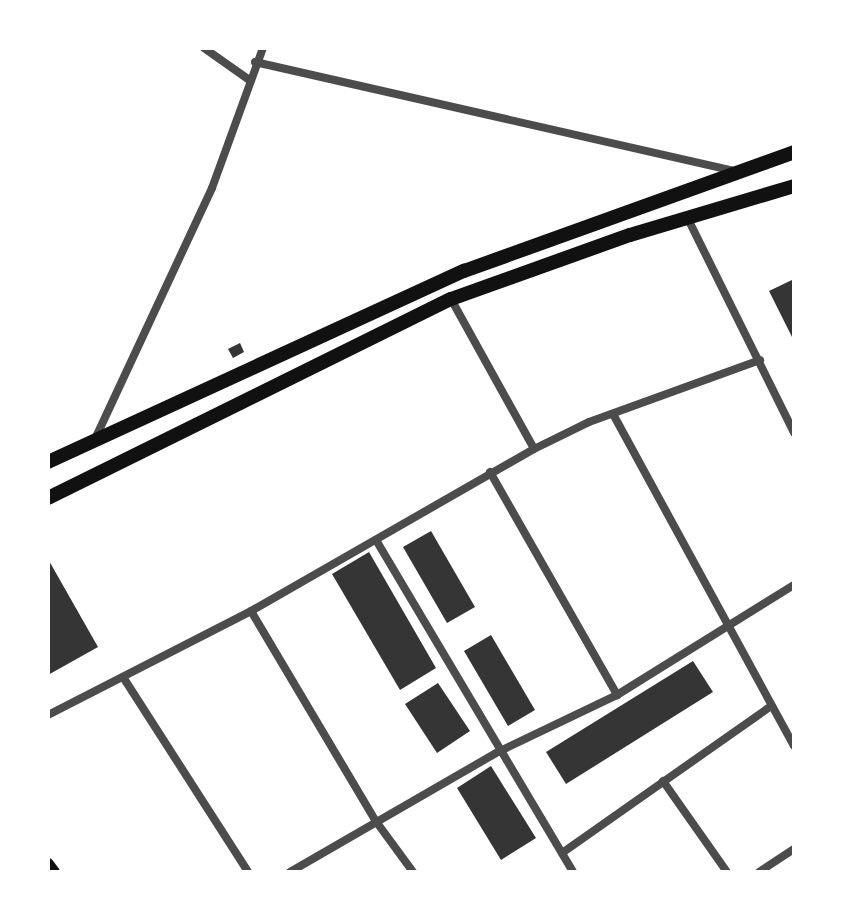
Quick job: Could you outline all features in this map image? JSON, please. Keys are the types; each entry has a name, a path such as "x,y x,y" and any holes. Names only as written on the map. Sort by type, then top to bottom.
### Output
{"main road":[{"path":"48,462 93,444 464,271 733,171 794,152"},
{"path":"48,498 451,299 687,217 794,186"},
{"path":"48,864 54,872"}],"street":[{"path":"204,48 248,79"},
{"path":"93,444 212,188 248,79 263,48"},
{"path":"255,62 733,171"},
{"path":"687,217 794,433"},
{"path":"451,299 534,449"},
{"path":"48,715 251,611 534,449 613,414 760,360"},
{"path":"613,414 794,746"},
{"path":"490,472 617,695"},
{"path":"376,540 573,872"},
{"path":"290,872 375,820 500,751 617,695 794,585"},
{"path":"251,611 375,820 413,872"},
{"path":"123,677 248,872"},
{"path":"562,853 771,706"},
{"path":"663,781 727,872"},
{"path":"759,872 794,849"}],"building":[{"path":"794,279 794,341 769,291"},
{"path":"240,343 244,352 233,358 228,349"},
{"path":"431,531 475,607 447,623 403,547"},
{"path":"369,552 436,668 400,690 332,574"},
{"path":"48,559 98,647 48,675"},
{"path":"491,635 535,710 508,726 464,651"},
{"path":"693,661 713,692 566,784 546,752"},
{"path":"438,683 470,731 437,753 405,704"},
{"path":"491,766 536,838 501,860 457,788"}]}
